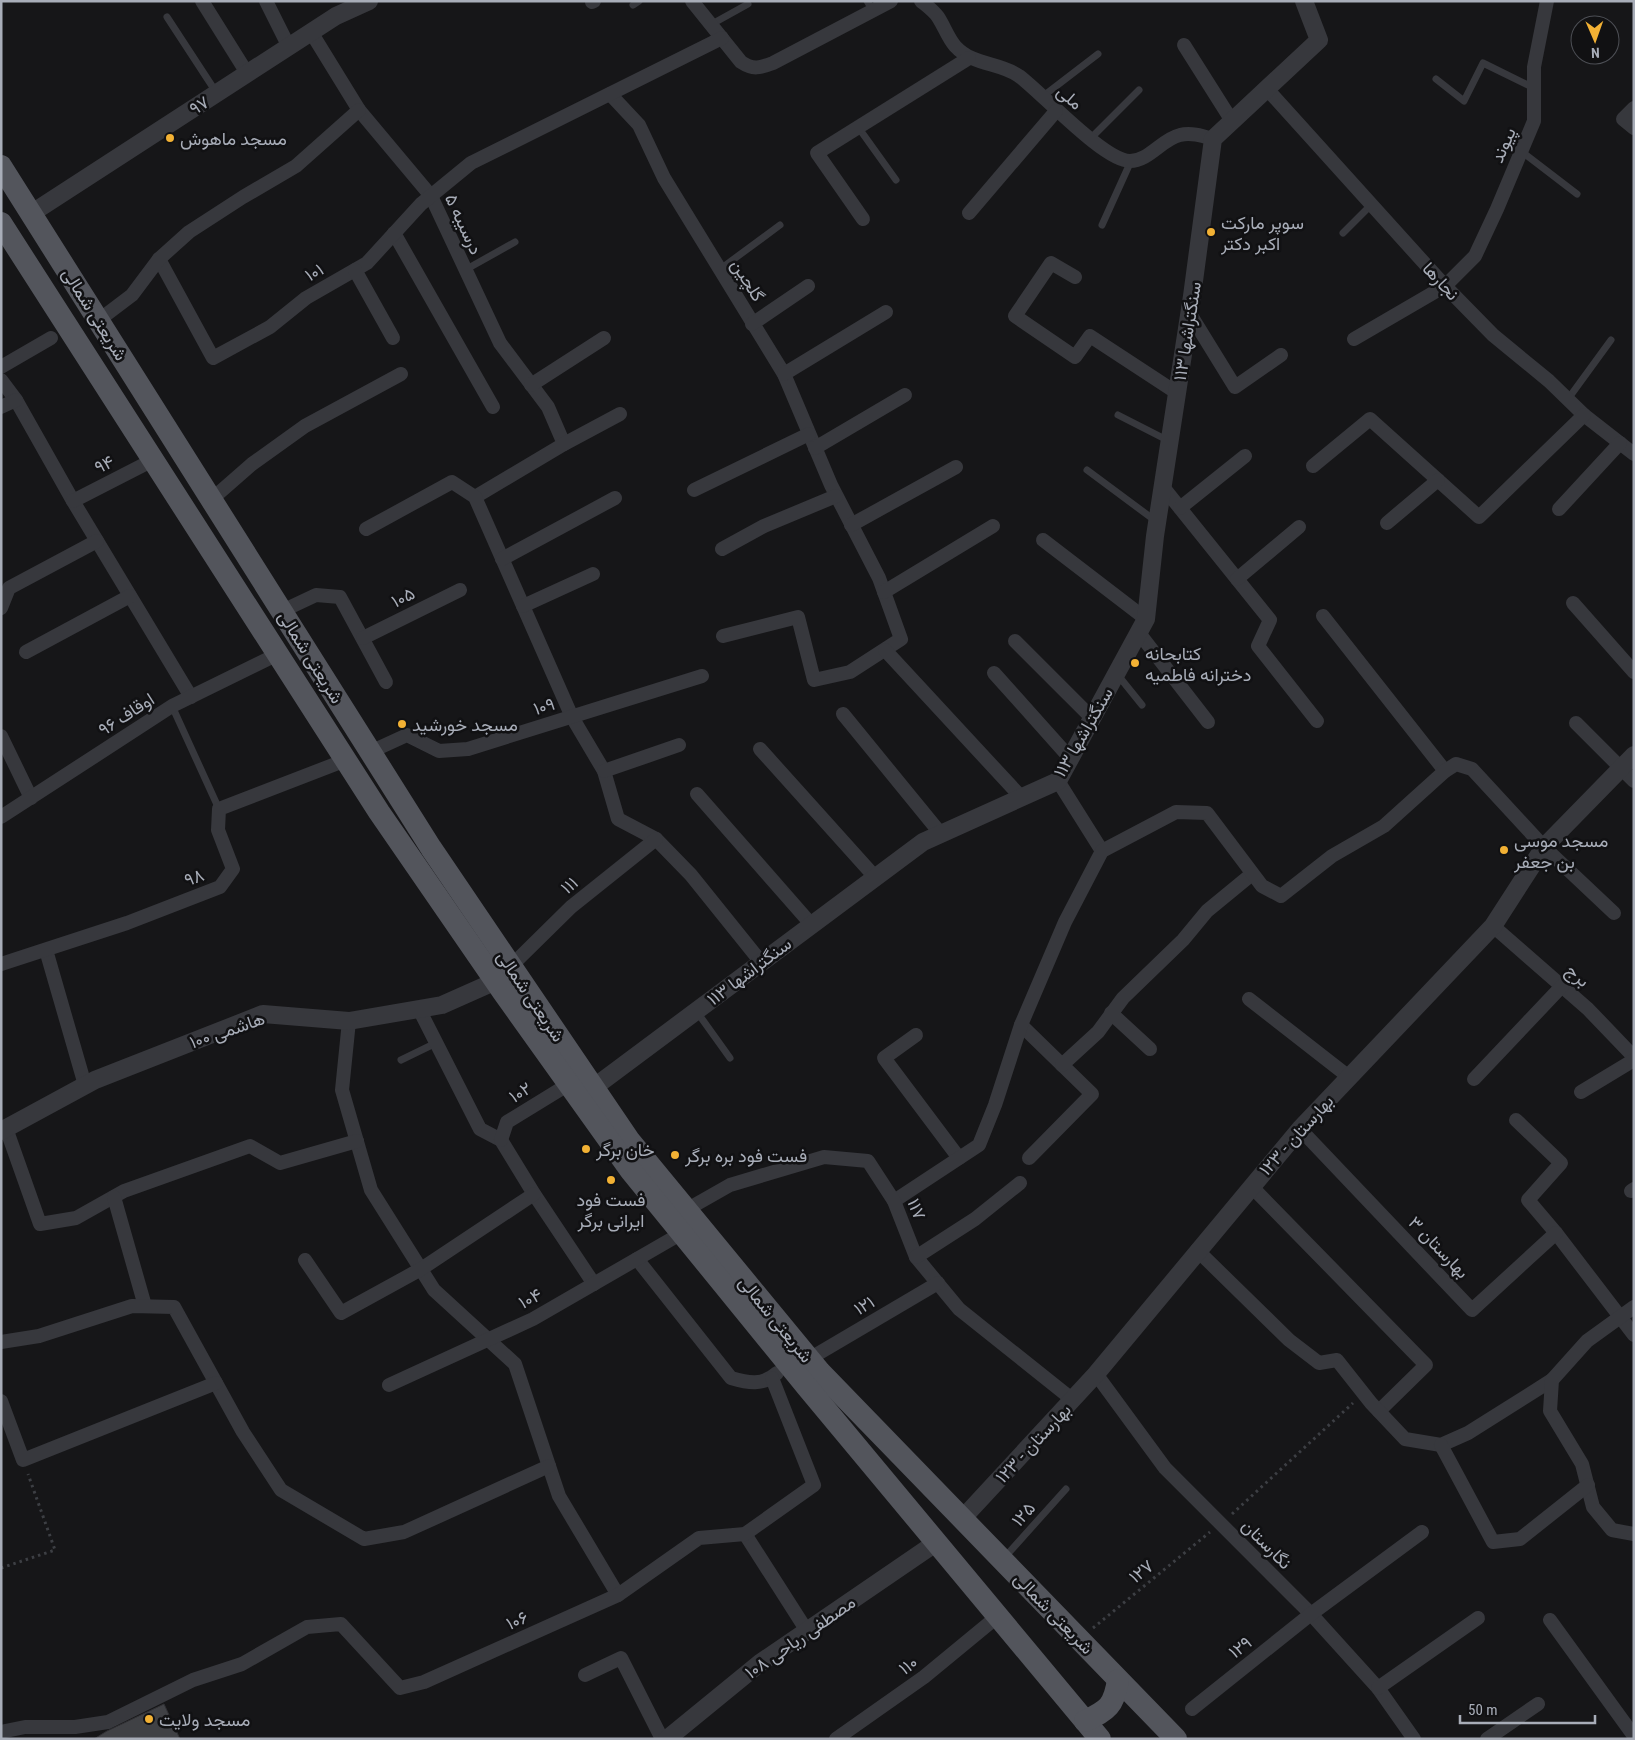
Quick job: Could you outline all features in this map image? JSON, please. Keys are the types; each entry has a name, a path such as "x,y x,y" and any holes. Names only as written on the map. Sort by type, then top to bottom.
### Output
{"main road":[{"name":"شریعتی شمالی","path":"1,166 370,752 421,854"},
{"name":"شریعتی شمالی","path":"2,226 346,760 421,854 503,973 593,1088 629,1140 686,1210 790,1367 962,1520 1176,1739"},
{"name":"شریعتی شمالی","path":"503,973 569,1084 631,1171 790,1367 937,1542 1093,1733"},
{"path":"1093,1733 1115,1697 1118,1680"}],"street":[{"path":"202,1 247,73"},
{"path":"266,1 289,47"},
{"name":"۹۷","path":"32,213 336,16 369,1"},
{"path":"692,1 741,62 748,67 759,68 773,63 870,6 891,1"},
{"name":"ملی","path":"921,1 937,14 954,46 969,58 988,66 1006,68 1020,77 1056,111 1118,159 1131,161"},
{"path":"1131,161 1144,157 1179,135 1192,134 1214,139 1319,40 1304,1"},
{"name":"پیوند","path":"1354,339 1444,286 1475,256 1534,121 1534,67 1547,1"},
{"name":"درسیبه ۵","path":"311,32 359,110 426,200 464,270 500,343 548,407 564,444"},
{"name":"۱۰۱","path":"159,259 213,358 270,327 306,298 367,263 426,200 471,163 722,38"},
{"path":"1184,45 1232,121"},
{"path":"862,219 817,153 969,58"},
{"name":"نجارها","path":"1267,89 1444,286 1494,335 1584,415 1634,454"},
{"name":"گلچین","path":"610,94 639,125 664,178 784,374 836,496 884,592 901,639 850,672 814,680 798,617 723,636"},
{"path":"1634,108 1623,119 1634,128"},
{"path":"99,320 132,295 159,259 189,232 244,196 296,166 359,110"},
{"path":"969,213 1056,111"},
{"name":"سنگتراشها ۱۱۳","path":"593,1088 923,842 1058,781 1142,626 1190,314 1214,139"},
{"path":"394,233 493,407"},
{"path":"1075,277 1051,263 1015,316 1075,357 1090,336 1177,393"},
{"path":"355,270 393,338"},
{"path":"752,324 808,286"},
{"path":"784,374 886,312"},
{"path":"1190,314 1235,387 1281,355"},
{"path":"1,367 52,338"},
{"path":"531,385 604,338"},
{"path":"212,499 252,464 305,426 401,374"},
{"path":"1,380 16,400 73,501 191,697"},
{"path":"815,448 905,395"},
{"path":"1,407 16,400"},
{"path":"475,497 564,444 620,414"},
{"path":"1313,466 1370,419 1479,517 1584,415"},
{"path":"694,490 809,434"},
{"path":"1559,509 1620,443"},
{"path":"1180,508 1246,456"},
{"name":"۹۴","path":"73,501 153,460"},
{"path":"851,525 956,467"},
{"path":"1387,523 1438,480"},
{"path":"366,529 452,482 475,497 572,717 604,771 618,819 656,839 691,875 761,962"},
{"path":"1163,487 1270,620 1258,646 1317,721"},
{"path":"722,549 764,526 836,496"},
{"path":"502,559 615,498"},
{"path":"884,592 993,526"},
{"path":"1237,579 1300,527"},
{"path":"1043,540 1142,626 1208,722"},
{"path":"1,608 10,588 97,541"},
{"path":"523,606 593,574"},
{"name":"۱۰۵","path":"363,638 460,590"},
{"path":"282,611 316,595 340,597 386,682"},
{"path":"26,652 130,596"},
{"path":"1573,603 1634,672"},
{"path":"1323,616 1445,770"},
{"path":"1015,641 1092,718"},
{"path":"885,650 1022,798"},
{"name":"اوقاف ۹۶","path":"1,817 172,706 278,654"},
{"path":"994,673 1070,758"},
{"name":"۱۰۹","path":"370,752 408,735 439,751 468,749 702,676"},
{"path":"843,714 941,834"},
{"path":"1576,723 1628,761 1634,782"},
{"path":"1,736 31,798"},
{"path":"604,771 680,745"},
{"path":"760,749 875,877"},
{"path":"219,809 346,760"},
{"name":"بهارستان - ۱۲۳","path":"962,1520 1096,1374 1300,1129 1493,926 1544,847 1628,761"},
{"path":"894,1201 979,1145 995,1105 1021,1025 1065,922 1102,851 1176,812 1208,814 1262,886 1281,896 1332,856 1384,826 1445,770 1456,764 1472,769 1544,847 1614,913"},
{"path":"1058,781 1102,851"},
{"path":"697,794 812,924"},
{"name":"۹۸","path":"1,964 127,923 220,887 233,869 218,830 219,809"},
{"name":"۱۱۱","path":"503,973 572,907 656,839"},
{"path":"1062,1065 1098,1032 1122,998 1183,940 1207,911 1252,874"},
{"name":"برج","path":"1493,926 1588,1009 1634,1059"},
{"path":"46,950 85,1085"},
{"name":"هاشمی ۱۰۰","path":"4,1130 85,1085 264,1014 349,1021 419,1009 442,1005 503,973"},
{"path":"1474,1078 1562,986"},
{"path":"1248,999 1349,1077"},
{"path":"419,1009 480,1129 501,1140 534,1194 594,1284"},
{"path":"1111,1013 1150,1049"},
{"path":"349,1021 342,1090 371,1190 434,1290 515,1364 559,1496 618,1595"},
{"path":"1021,1025 1092,1094 1029,1158"},
{"path":"916,1035 884,1058 959,1158"},
{"path":"1581,1092 1634,1059"},
{"name":"۱۰۲","path":"501,1140 507,1122 569,1084"},
{"path":"1516,1120 1561,1163 1528,1200 1556,1233 1634,1335"},
{"name":"بهارستان ۳","path":"1300,1129 1472,1310 1556,1233"},
{"path":"4,1130 40,1224 76,1218 124,1191 250,1146 280,1163 357,1140"},
{"name":"۱۱۷","path":"686,1210 730,1185 824,1157 868,1161 894,1201 916,1256 959,1309 1073,1400"},
{"path":"916,1256 975,1219 1020,1183"},
{"path":"1251,1186 1426,1365 1379,1411"},
{"path":"305,1260 340,1313 421,1269 534,1194"},
{"path":"114,1197 145,1306"},
{"name":"۱۰۴","path":"389,1385 487,1338 533,1319 682,1233"},
{"path":"1198,1250 1289,1340 1319,1363 1337,1360 1364,1394 1405,1439 1441,1446 1468,1433 1552,1380 1587,1341 1634,1307"},
{"name":"۱۲۱","path":"637,1259 731,1378 753,1384 790,1367 938,1283"},
{"path":"1,1342 39,1336 132,1306 174,1307 243,1432 281,1490 364,1539 404,1532 549,1466"},
{"path":"790,1367 814,1485 745,1534 807,1631"},
{"name":"نگارستان","path":"1096,1374 1166,1468 1311,1614 1378,1688 1414,1739"},
{"path":"1552,1380 1550,1411 1582,1464 1593,1507 1612,1530 1634,1534"},
{"path":"1,1401 23,1460 216,1383"},
{"path":"1441,1446 1493,1542 1520,1539 1588,1485"},
{"name":"۱۲۹","path":"1192,1709 1311,1614 1422,1532"},
{"name":"۱۰۶","path":"1,1732 25,1727 76,1727 108,1722 193,1680 242,1664 307,1627 340,1624 400,1688 424,1682 618,1595 699,1538 745,1534"},
{"name":"مصطفی ریاحی ۱۰۸","path":"667,1739 760,1663 937,1542"},
{"name":"۱۱۰","path":"836,1739 924,1677 998,1616"},
{"path":"1378,1688 1478,1618"},
{"path":"1550,1620 1634,1736"},
{"path":"585,1675 621,1658 662,1739"},
{"path":"1487,1739 1538,1704"}],"lane":[{"path":"712,24 748,4"},
{"path":"167,17 217,93"},
{"path":"1042,97 1098,54"},
{"path":"1436,79 1464,101 1483,62 1534,88"},
{"path":"1091,138 1139,90"},
{"path":"858,127 896,180"},
{"path":"1521,150 1577,194"},
{"path":"1102,225 1131,161"},
{"path":"1343,233 1371,205"},
{"path":"719,270 780,225"},
{"path":"464,270 515,242"},
{"path":"1568,399 1610,340"},
{"path":"1118,415 1170,441"},
{"path":"1087,470 1157,523"},
{"path":"1117,673 1142,705"},
{"path":"172,706 219,809"},
{"path":"696,1010 730,1058"},
{"path":"401,1060 436,1043"},
{"name":"۱۲۵","path":"1002,1560 1066,1489"}],"path":[{"name":"۱۲۷","path":"1078,1639 1221,1524 1364,1394"},
{"path":"1,1568 55,1550 23,1460"}],"building":[{"name":"مسجد ولایت","path":"164,1704 180,1739 94,1739 107,1731"}],"place":[{"name":"مسجد ماهوش","path":"170,138"},
{"name":"سوپر مارکت اکبر دکتر","path":"1211,232"},
{"name":"کتابحانه دخترانه فاطمیه","path":"1135,663"},
{"name":"مسجد خورشید","path":"402,724"},
{"name":"مسجد موسی بن جعفر","path":"1504,850"},
{"name":"خان برگر","path":"586,1149"},
{"name":"فست فود بره برگر","path":"675,1155"},
{"name":"فست فود ایرانی برگر","path":"611,1180"},
{"name":"مسجد ولایت","path":"149,1719"}]}
